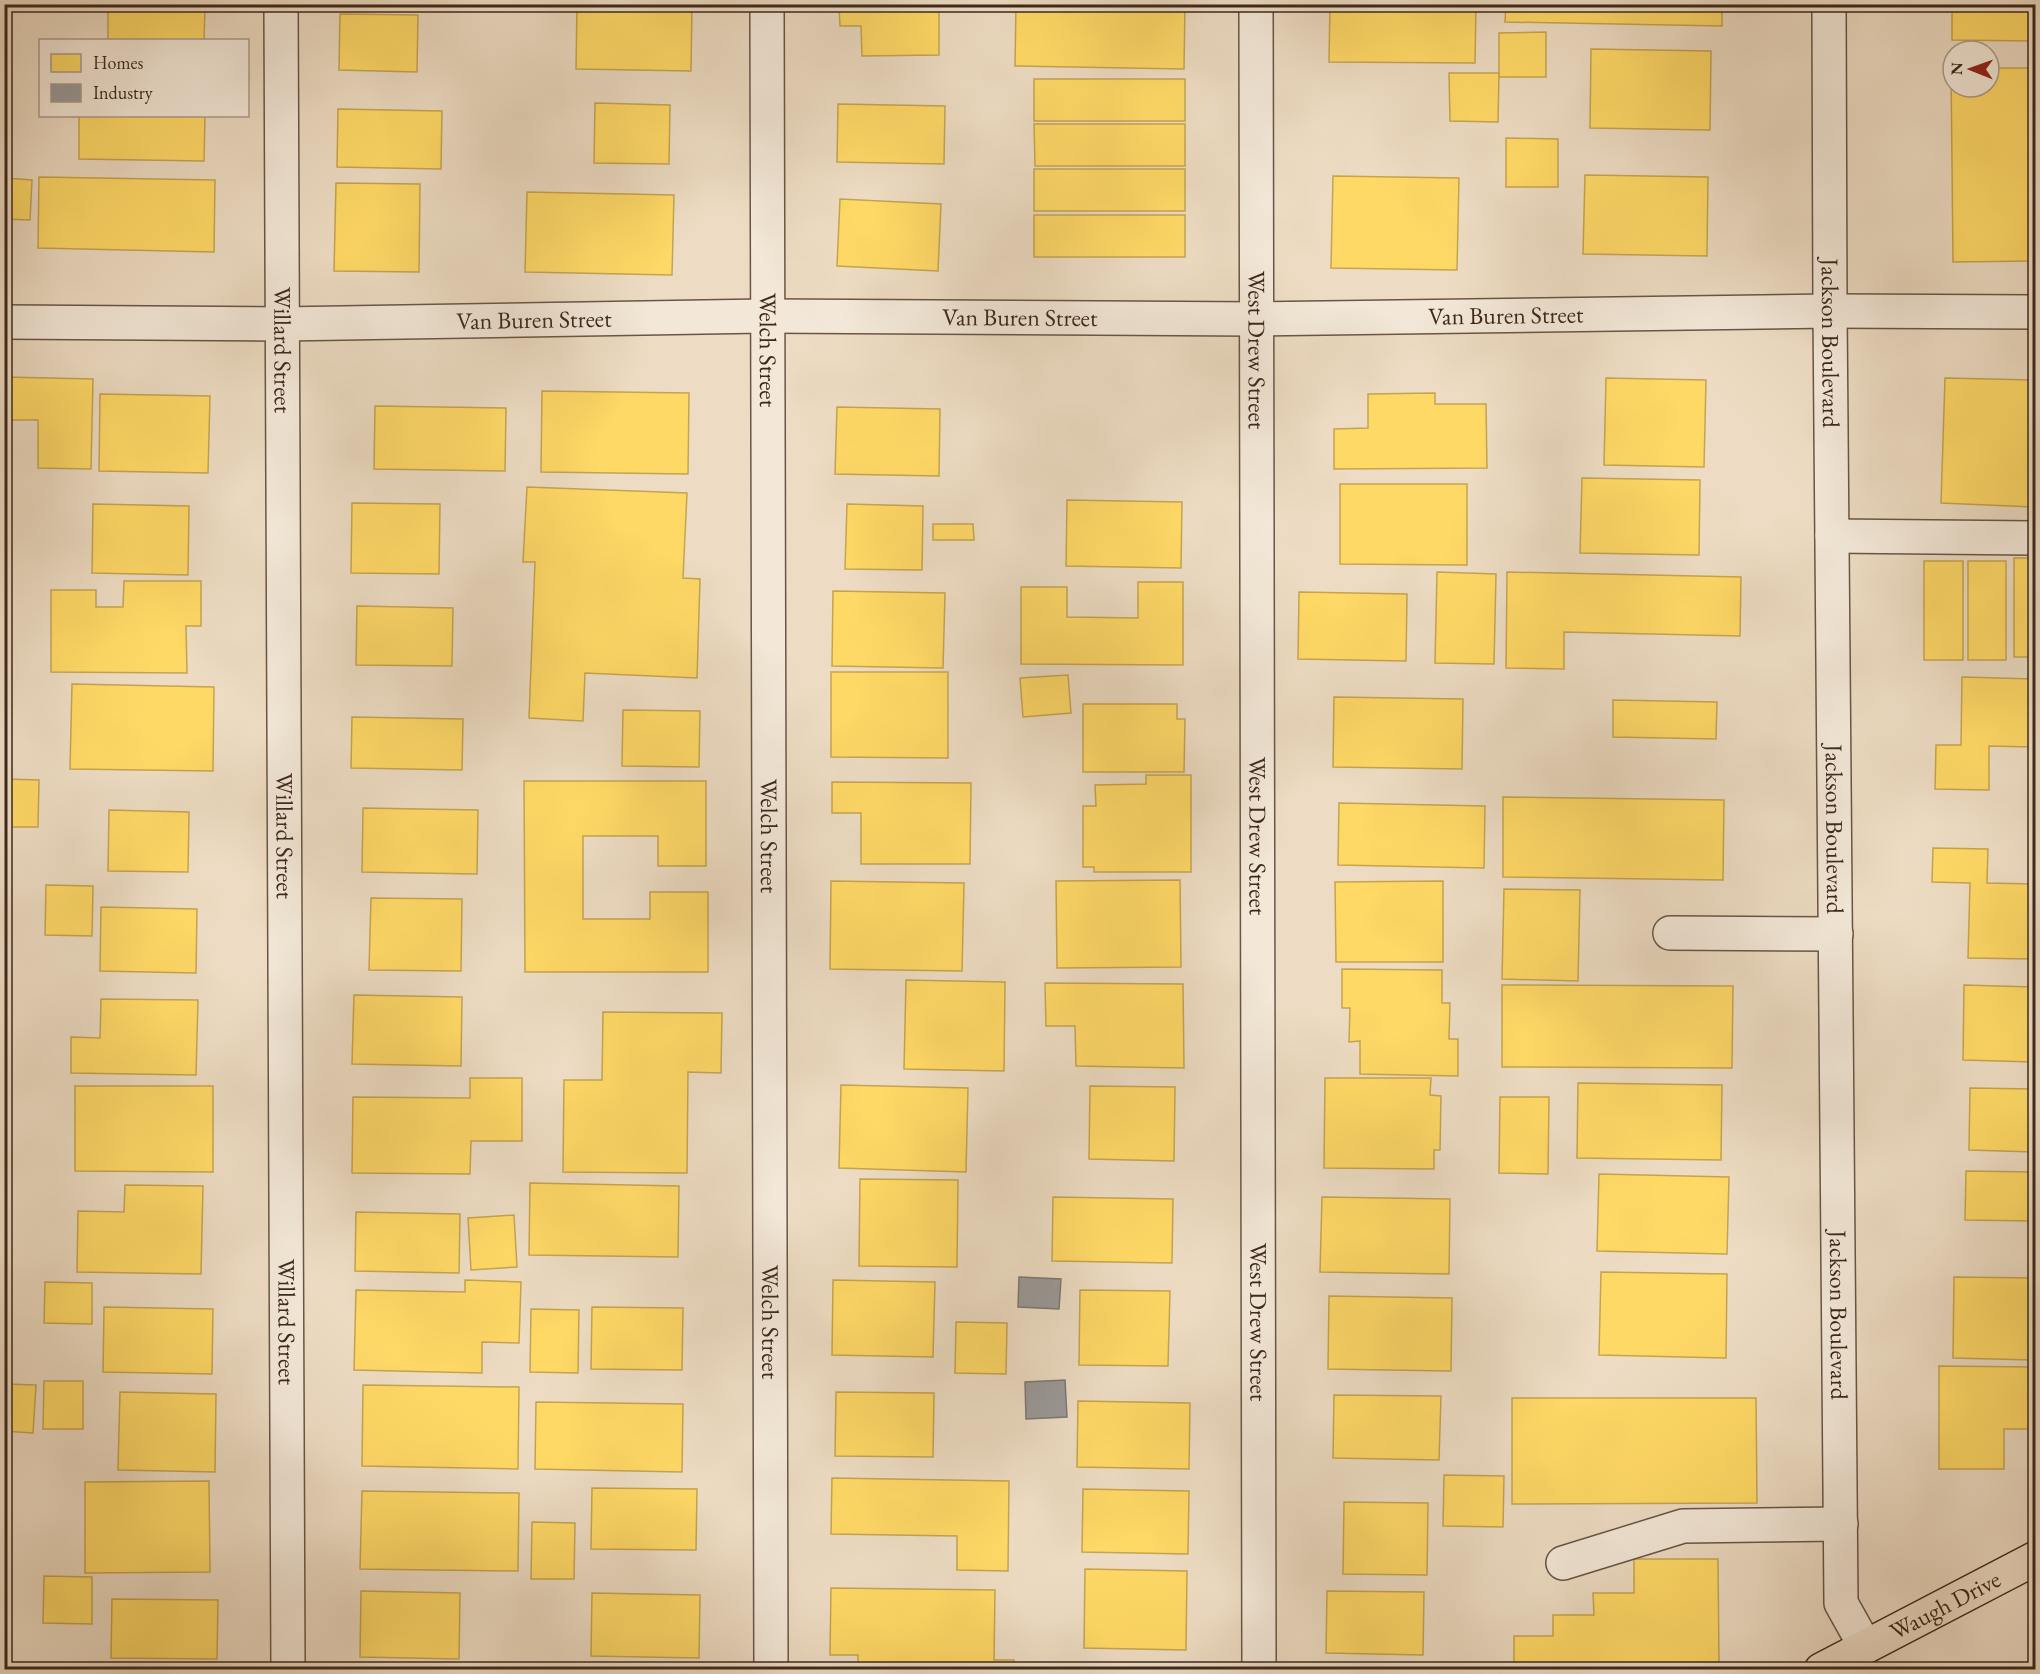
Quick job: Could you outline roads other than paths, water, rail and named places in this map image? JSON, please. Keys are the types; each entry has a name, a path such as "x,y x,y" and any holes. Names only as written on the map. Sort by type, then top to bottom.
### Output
{"main road":[{"name":"Waugh Drive","path":"1821,1670 2036,1558"}],"street":[{"name":"Willard Street","path":"281,4 288,1670"},
{"name":"Welch Street","path":"768,4 771,1670"},
{"name":"West Drew Street","path":"1256,4 1259,1670"},
{"name":"Jackson Boulevard","path":"1829,4 1841,1603 1865,1646"},
{"name":"Van Buren Street","path":"4,322 282,324 768,316 1256,319 1830,311 2036,312"},
{"path":"1832,536 2036,538"},
{"path":"1670,933 1836,934"},
{"path":"1563,1563 1683,1526 1840,1524"}]}
